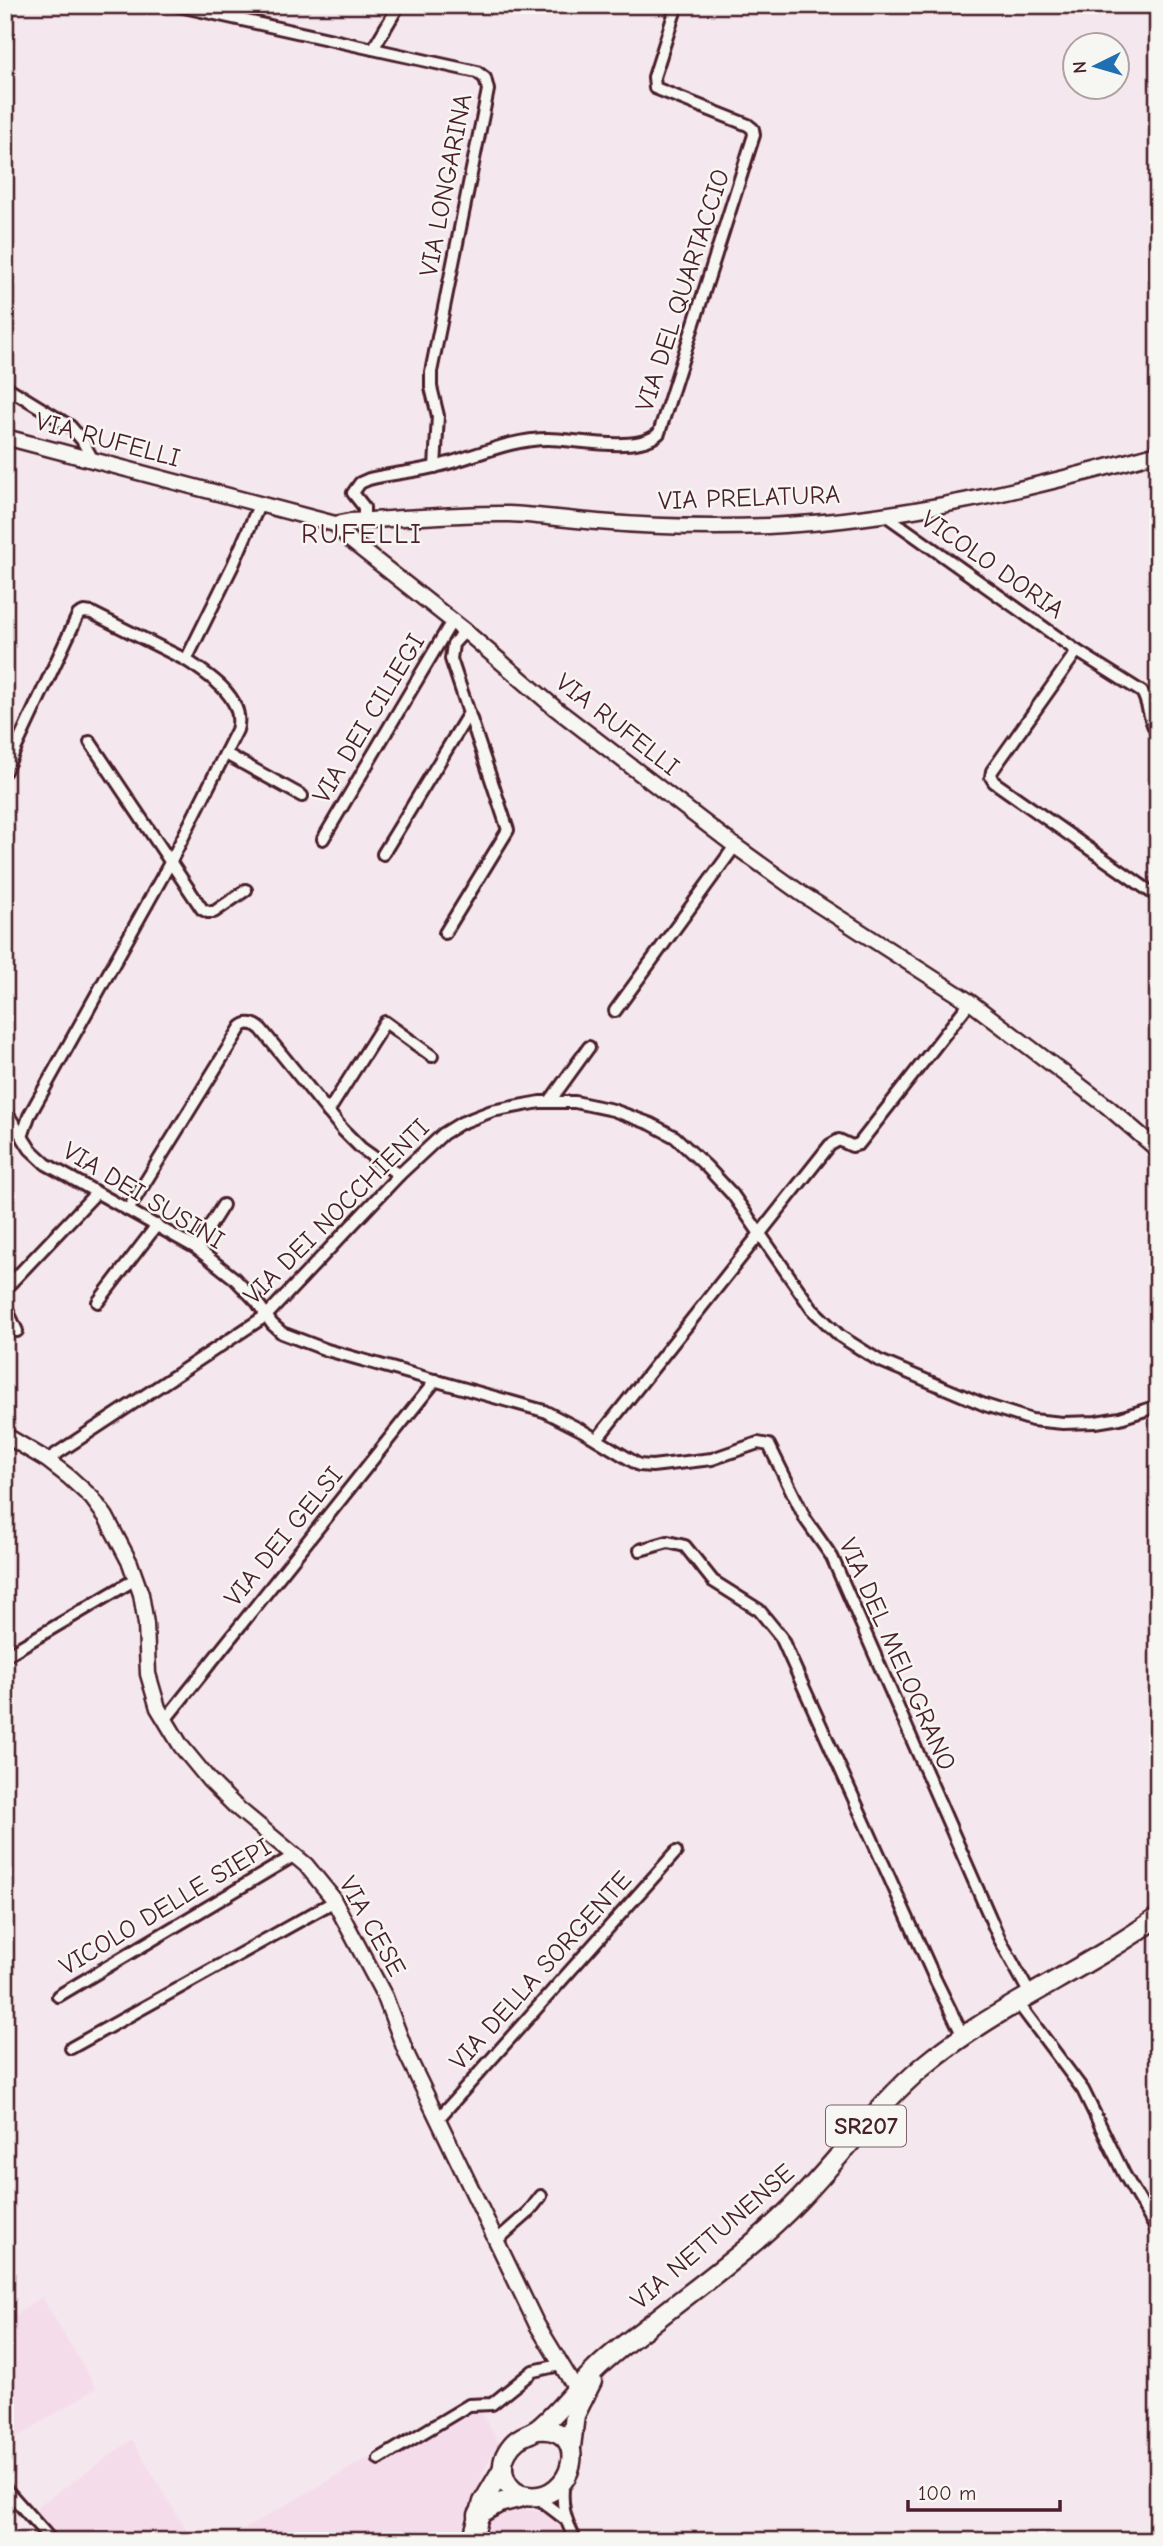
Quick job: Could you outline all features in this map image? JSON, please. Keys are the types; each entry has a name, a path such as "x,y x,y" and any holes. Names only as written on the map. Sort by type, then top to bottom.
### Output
{"main road":[{"name":"VIA NETTUNENSE","path":"472,2541 478,2515 492,2482 503,2468 509,2449 517,2439 528,2432 538,2430 597,2368 777,2222 904,2084 963,2036 1112,1948 1158,1917"},
{"name":"VIA NETTUNENSE","path":"564,2480 571,2465 575,2415 597,2368"},
{"path":"538,2430 554,2432 571,2447"},
{"path":"503,2468 508,2485 531,2496"},
{"path":"478,2515 499,2503 550,2493 564,2480"}],"street":[{"path":"176,5 373,50 399,5"},
{"name":"VIA DEL QUARTACCIO","path":"364,520 364,507 353,493 360,483 380,476 435,467 522,441 552,439 630,443 650,439 659,433 754,135 753,129 746,124 655,88 654,77 677,5"},
{"name":"VIA LONGARINA","path":"373,50 477,72 485,78 488,85 431,372 438,416 435,467"},
{"path":"5,386 71,426 94,461"},
{"name":"VIA RUFELLI","path":"5,437 335,524 350,540 465,631 555,708 735,846 802,894 970,1002 1108,1107 1158,1150"},
{"name":"VIA PRELATURA","path":"335,524 364,520 510,514 645,526 720,527 803,523 884,514 1014,490 1158,453"},
{"path":"186,660 260,503"},
{"name":"VICOLO DORIA","path":"884,514 1077,651 1142,692 1147,701 1152,725 1158,734"},
{"path":"5,771 80,614 92,613 186,660 217,682 238,711 238,728 226,754 171,861 26,1121 22,1138"},
{"name":"VIA DEI CILIEGI","path":"323,839 452,621"},
{"path":"445,933 508,830 451,659 453,644 465,631"},
{"name":"VICOLO DORIA","path":"1077,651 992,771 991,777 994,782 1158,897"},
{"path":"383,854 469,713"},
{"path":"90,742 200,907 208,912 217,911 246,890"},
{"path":"226,754 302,796"},
{"path":"615,1011 735,846"},
{"path":"597,1439 832,1143 839,1140 852,1146 859,1144 970,1002"},
{"path":"328,1112 385,1022 432,1056"},
{"path":"128,1210 243,1024 261,1029 328,1112 361,1148 399,1175"},
{"path":"550,1101 589,1047"},
{"path":"9,1114 29,1108 42,1094"},
{"name":"VIA DEI NOCCHIENTI","path":"47,1460 267,1315 399,1175 443,1133 502,1109 550,1101 584,1103 613,1110 665,1130 706,1166 760,1231 818,1316 855,1346 902,1372 1002,1411 1040,1421 1096,1422 1158,1406"},
{"name":"VIA DEI SUSINI","path":"9,1114 32,1152 46,1164 196,1248 234,1278 267,1315"},
{"path":"5,1289 96,1193"},
{"path":"196,1248 223,1205"},
{"path":"98,1302 157,1225"},
{"path":"5,1305 17,1331"},
{"name":"VIA DEL MELOGRANO","path":"267,1315 275,1327 292,1338 544,1412 597,1439 628,1460 646,1466 712,1459 758,1443 766,1443 771,1447 803,1516 832,1557 1024,1999 1083,2090 1134,2192 1158,2232"},
{"name":"VIA DEI GELSI","path":"165,1720 436,1380"},
{"name":"VIA CESE","path":"5,1435 47,1460 82,1488 98,1505 136,1579 145,1617 149,1684 165,1720 190,1759 209,1780 244,1814 295,1855 335,1901 389,2007 407,2055 536,2323 576,2389"},
{"path":"640,1550 668,1542 685,1546 713,1581 759,1609 781,1637 963,2036"},
{"path":"5,1656 136,1579"},
{"name":"VIA DELLA SORGENTE","path":"438,2119 676,1852"},
{"name":"VICOLO DELLE SIEPI","path":"58,1996 295,1855"},
{"path":"71,2048 335,1901"},
{"path":"496,2241 528,2213 541,2196"},
{"path":"379,2459 470,2405 492,2404 533,2371 560,2365"},
{"path":"564,2480 562,2499 565,2519 576,2541"},
{"path":"5,2488 52,2541"},
{"path":"531,2496 565,2519"}],"shaded area":[{"path":"42,2297 96,2388 5,2445 5,2322"},
{"path":"472,2397 499,2443 484,2469 463,2541 224,2541"},
{"path":"132,2440 193,2541 56,2541 35,2516 38,2506"},
{"path":"512,2508 540,2511 558,2519 570,2541 482,2541 486,2520"}],"district":[{"name":"RUFELLI","path":"362,533"}]}
